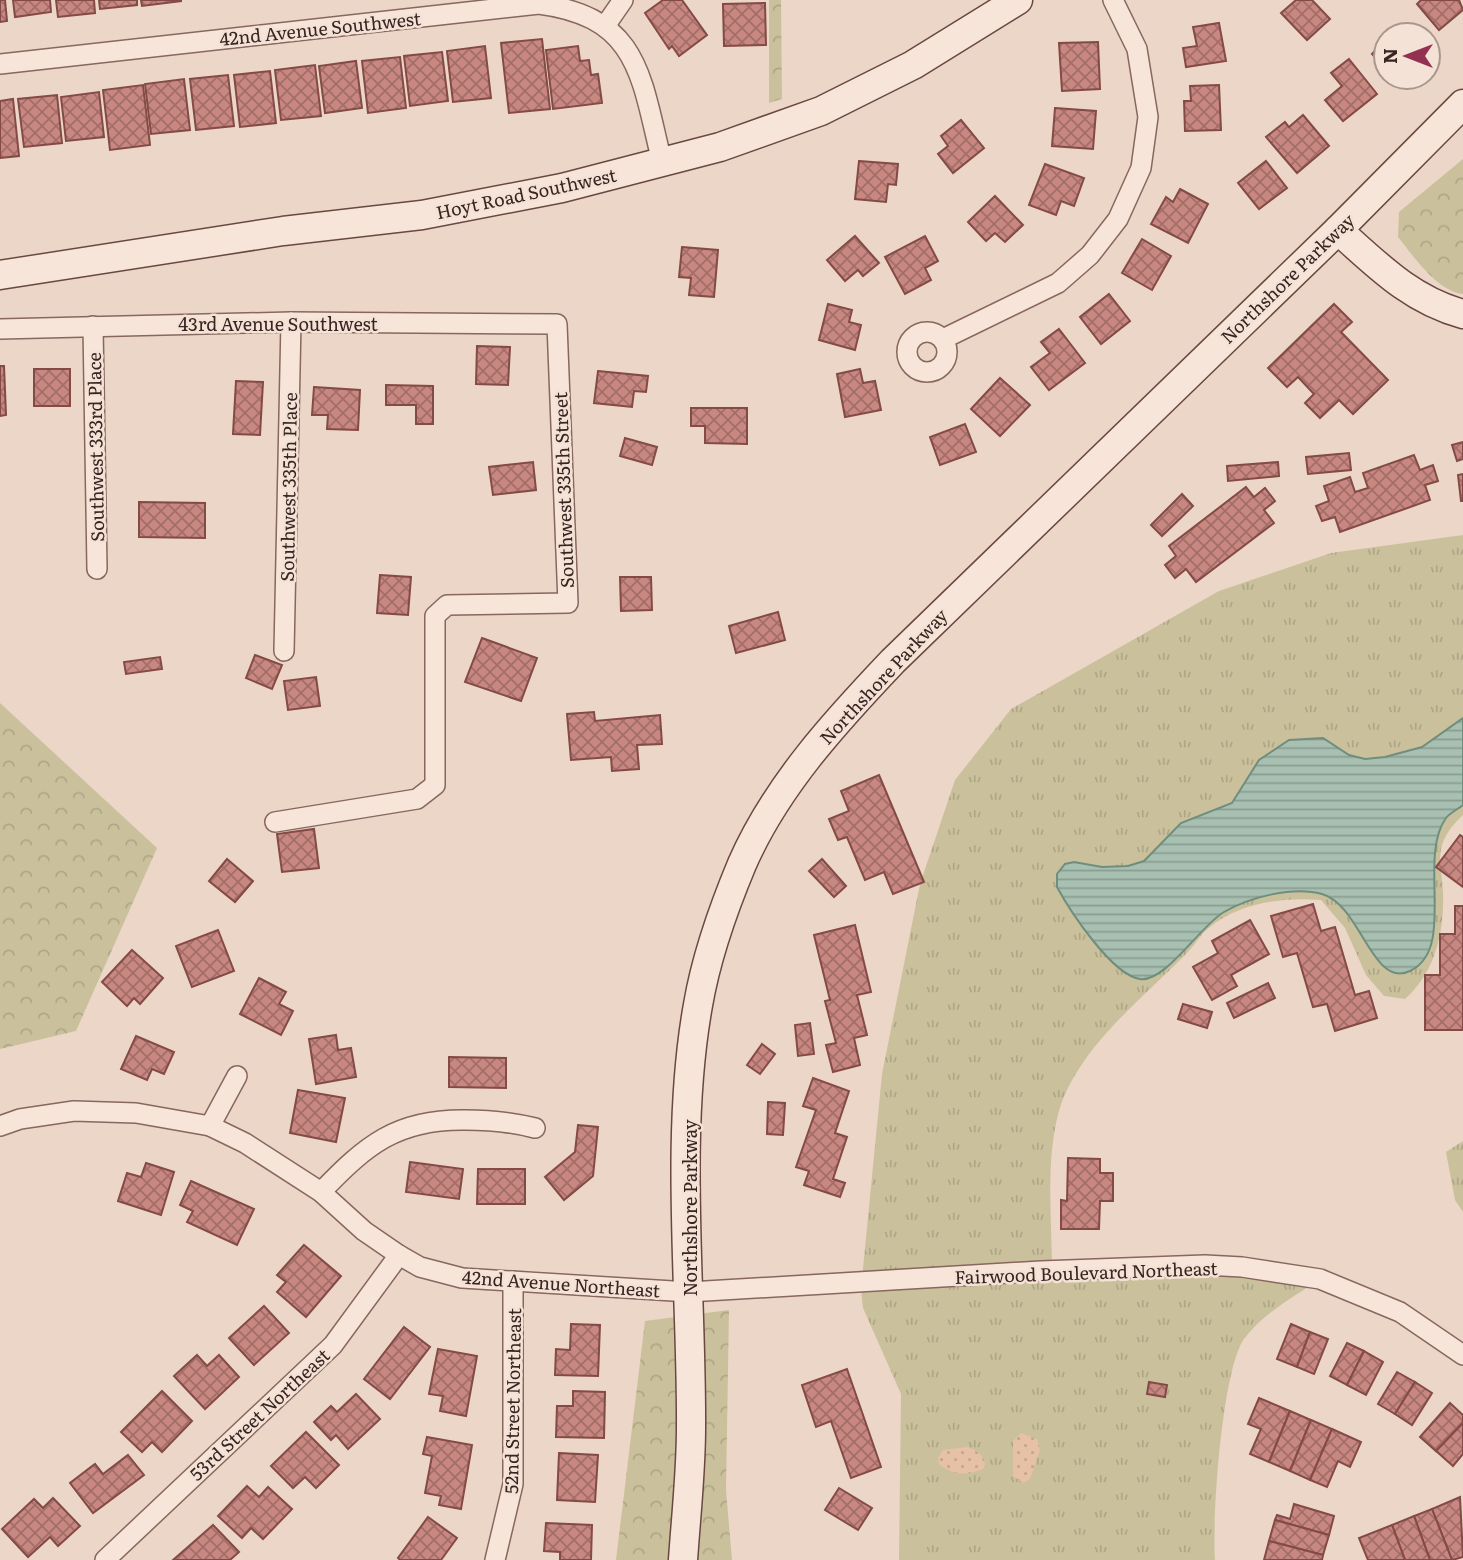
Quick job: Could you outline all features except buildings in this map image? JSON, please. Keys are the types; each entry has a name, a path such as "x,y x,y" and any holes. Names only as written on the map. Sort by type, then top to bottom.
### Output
{"street":[{"path":"624,0 606,26 619,38 640,73 662,162"},
{"name":"Hoyt Road Southwest","path":"0,275 283,231 422,215 562,188 720,148 821,111 914,65 1018,0"},
{"path":"943,339 1058,283 1090,255 1118,219 1141,168 1148,117 1137,49 1113,0"},
{"name":"42nd Avenue Southwest","path":"0,64 539,4 587,14 606,26"},
{"name":"Northshore Parkway","path":"683,1560 691,1430 688,1130 698,1003 743,863 785,789 833,724 893,661 1338,230 1463,104"},
{"path":"1338,230 1391,279 1415,294 1463,314"},
{"name":"43rd Avenue Southwest","path":"0,329 291,322 556,324"},
{"name":"Southwest 335th Place","path":"285,652 291,322"},
{"name":"Southwest 335th Street","path":"275,822 417,799 436,785 435,616 447,605 568,603 556,324"},
{"name":"Southwest 333rd Place","path":"93,326 97,569"},
{"path":"210,1126 237,1076"},
{"name":"42nd Avenue Northeast","path":"0,1126 74,1111 136,1113 210,1126 296,1175 321,1192 364,1231 420,1266 462,1278 689,1292"},
{"path":"321,1192 366,1148 409,1125 445,1119 497,1120 535,1128"},
{"name":"53rd Street Northeast","path":"105,1560 333,1345 399,1255"},
{"name":"Fairwood Boulevard Northeast","path":"689,1292 1041,1271 1205,1265 1242,1267 1317,1279 1343,1288 1400,1312 1463,1355"},
{"name":"52nd Street Northeast","path":"495,1560 513,1485 513,1281"}],"green space":[{"path":"769,0 781,0 782,99 769,103"},
{"path":"1463,159 1463,294 1453,292 1435,280 1398,237 1399,212"},
{"path":"1463,535 1463,815 1452,827 1441,848 1443,906 1440,932 1434,957 1422,979 1405,999 1384,996 1366,975 1345,928 1321,900 1293,899 1263,903 1235,912 1206,930 1188,952 1113,1026 1081,1066 1059,1111 1051,1170 1052,1270 1205,1265 1320,1279 1260,1321 1244,1339 1236,1356 1220,1446 1215,1560 899,1560 901,1394 863,1308 861,1289 882,1074 920,884 955,780 1011,709 1219,591 1331,553"},
{"path":"0,703 157,848 76,1031 0,1049"},
{"path":"1463,1141 1463,1212 1455,1200 1446,1152"},
{"path":"729,1310 726,1490 732,1560 616,1560 645,1321"}],"sand":[{"path":"1021,1433 1037,1439 1040,1450 1030,1479 1023,1483 1013,1476 1013,1441"},
{"path":"967,1447 980,1454 984,1468 961,1473 950,1471 939,1464 938,1458 943,1450"}],"shaded area":[{"path":"1463,718 1463,805 1446,818 1438,835 1431,943 1424,960 1410,971 1397,973 1386,968 1347,913 1335,901 1322,894 1298,891 1272,894 1224,912 1172,963 1150,978 1140,979 1129,975 1105,954 1082,926 1057,887 1057,874 1065,864 1074,862 1102,867 1128,866 1144,861 1181,823 1232,803 1259,760 1289,740 1323,738 1349,755 1365,759 1385,757 1422,747"}]}
